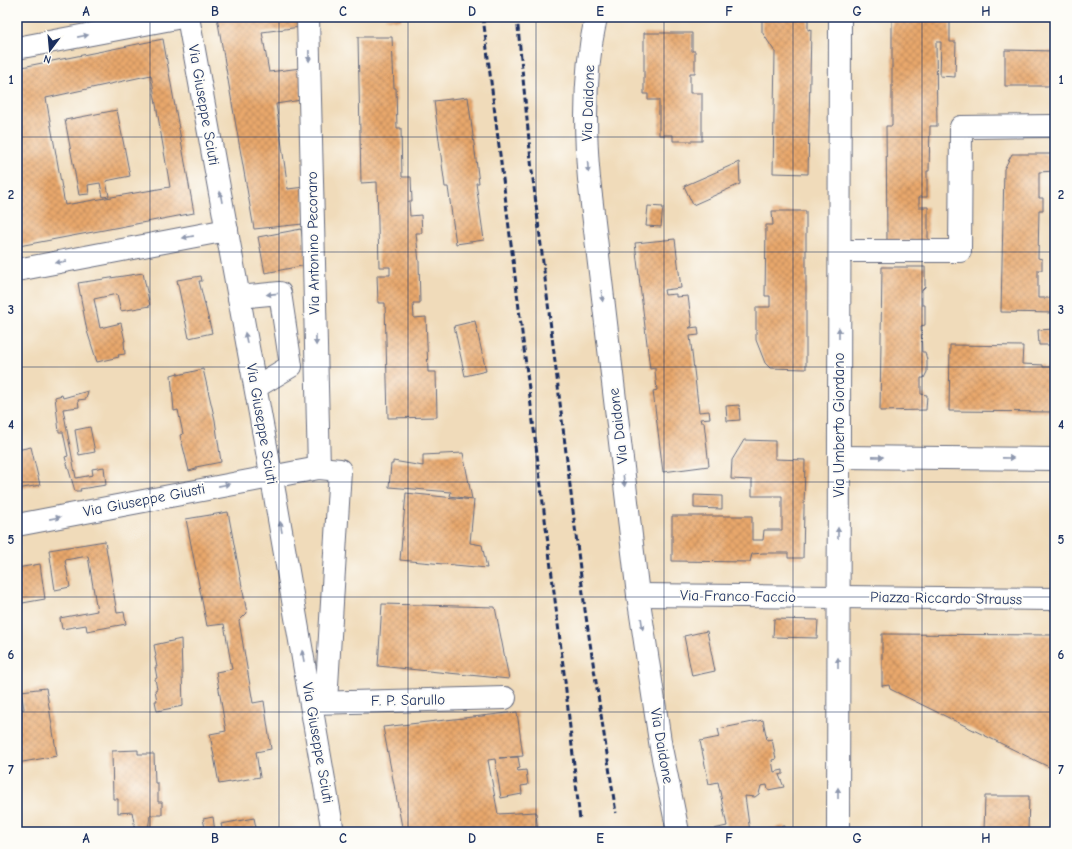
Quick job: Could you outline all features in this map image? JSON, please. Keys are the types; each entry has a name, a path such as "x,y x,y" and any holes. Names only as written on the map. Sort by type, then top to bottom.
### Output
{"street":[{"path":"17,48 182,17"},
{"name":"Via Giuseppe Sciuti","path":"188,17 272,476 318,703 333,832"},
{"name":"Via Antonino Pecoraro","path":"308,17 319,468"},
{"name":"Via Daidone","path":"596,17 588,63 585,134 597,255 638,595 661,748 678,832"},
{"name":"Via Umberto Giordano","path":"838,832 840,17"},
{"path":"840,251 960,251 961,127 1055,126"},
{"path":"17,270 227,230"},
{"path":"239,298 280,293 291,366 256,387"},
{"path":"839,457 1055,459"},
{"name":"Via Giuseppe Giusti","path":"17,525 272,476 319,468 340,470 318,703"},
{"name":"Via Franco Faccio","path":"638,595 838,596"},
{"name":"Piazza Riccardo Strauss","path":"838,596 1055,599"},
{"name":"F. P. Sarullo","path":"318,703 505,698"}],"building":[{"path":"217,17 300,17 300,27 262,32 269,72 301,68 301,100 276,104 288,189 304,187 303,224 254,229"},
{"path":"401,17 401,21 385,18"},
{"path":"762,17 808,17 808,30 811,29 808,174 773,173 775,52 762,32"},
{"path":"892,17 950,17 950,42 956,42 955,77 940,76 941,42 936,42 937,126 930,126 927,197 919,197 919,207 928,207 928,241 887,241 886,126 892,126"},
{"path":"644,33 692,33 692,51 695,51 695,73 690,73 690,93 702,93 702,141 673,141 673,135 659,135 659,100 648,100 648,94 644,94"},
{"path":"358,37 392,37 397,128 401,128 402,177 411,177 412,201 409,201 410,216 421,215 422,233 416,233 419,262 420,303 413,303 414,318 426,317 428,372 436,372 437,417 388,418 385,303 378,303 377,275 390,275 390,267 379,267 377,182 361,183"},
{"path":"163,39 194,213 19,246 17,235 17,68","holes":["151,75 170,187 65,205 46,98"]},
{"path":"1005,50 1055,51 1055,86 1005,86"},
{"path":"468,97 479,183 476,183 484,240 456,244 448,187 445,187 434,101"},
{"path":"117,110 130,176 106,181 109,196 103,197 100,183 88,185 89,194 79,195 65,120"},
{"path":"1012,154 1055,154 1055,171 1039,172 1039,198 1043,198 1043,210 1039,210 1038,258 1042,259 1042,270 1038,270 1038,298 1055,298 1055,313 1001,312 1004,169"},
{"path":"739,162 740,184 693,205 684,186"},
{"path":"648,206 663,207 661,227 646,226"},
{"path":"772,211 806,211 806,369 770,368 765,363 756,340 756,307 770,307 770,296 765,296 766,225 773,225"},
{"path":"301,229 307,265 265,273 258,237"},
{"path":"675,239 681,288 664,290 665,295 676,294 676,297 688,296 692,326 689,328 698,327 699,335 690,336 699,412 709,411 710,418 700,419 701,422 704,422 709,466 663,472 653,391 657,390 655,368 650,369 635,243"},
{"path":"882,267 925,267 925,287 922,290 922,305 925,305 925,325 921,326 922,352 925,352 927,360 927,372 924,378 921,378 921,394 927,395 926,410 880,411"},
{"path":"143,273 150,306 121,311 117,294 94,299 100,328 121,323 125,341 125,354 118,355 119,357 97,362 87,331 78,283"},
{"path":"201,276 202,281 199,281 212,333 189,338 177,280"},
{"path":"475,321 486,371 465,376 454,326"},
{"path":"1055,329 1055,345 1039,345 1038,330"},
{"path":"950,345 1023,346 1022,364 1055,367 1055,412 949,411"},
{"path":"203,369 215,420 221,462 196,467 196,469 189,471 180,435 183,434 178,410 174,411 171,375 178,373 178,375"},
{"path":"88,391 86,399 78,400 79,407 63,409 76,478 93,475 92,469 104,467 106,485 75,491 65,457 68,456 63,432 59,432 55,397 62,395 63,398"},
{"path":"739,405 740,420 727,421 726,406"},
{"path":"90,427 95,452 79,455 75,430"},
{"path":"744,440 775,441 775,459 805,460 803,558 788,558 788,553 763,553 752,554 750,562 672,561 672,516 752,516 752,540 763,540 764,530 782,530 782,496 752,496 752,480 731,479 732,460"},
{"path":"31,447 40,485 17,489 17,450"},
{"path":"463,453 472,499 450,496 451,492 389,487 391,464 393,464 393,461 423,466 423,455"},
{"path":"406,493 474,500 470,543 482,545 487,568 400,560"},
{"path":"694,495 722,496 722,509 694,508"},
{"path":"228,512 247,613 239,621 253,703 264,701 271,749 256,752 260,777 219,784 210,734 226,731 216,672 232,669 224,624 207,626 186,519"},
{"path":"105,541 117,613 124,612 126,624 87,631 86,625 62,629 60,618 97,611 88,556 65,560 70,587 55,590 49,550"},
{"path":"40,564 45,599 17,604 17,568"},
{"path":"382,604 495,607 509,679 378,666"},
{"path":"774,619 818,620 817,638 773,637"},
{"path":"707,631 715,671 692,676 684,636"},
{"path":"882,634 1055,635 1055,770 890,689 889,685 882,686"},
{"path":"181,639 183,706 157,711 155,701 157,701 155,679 157,678 155,667 157,667 154,645"},
{"path":"46,688 57,756 17,763 17,710 24,709 21,691"},
{"path":"517,712 523,756 499,758 518,757 520,768 517,769 518,771 526,770 528,785 521,786 522,794 501,798 495,759 488,760 498,814 536,812 538,832 403,832 383,727"},
{"path":"763,720 767,740 772,739 776,759 772,760 774,772 783,770 783,774 779,775 784,787 768,790 767,785 761,786 759,794 755,797 745,796 750,832 714,832 714,829 727,826 718,782 709,784 700,741 720,737 718,729"},
{"path":"138,750 138,754 154,754 155,783 158,783 158,802 162,802 162,815 150,815 148,832 122,832 135,828 132,812 118,813 118,799 113,799 112,751"},
{"path":"985,796 1029,796 1028,832 984,832"},
{"path":"213,817 215,832 206,832 203,819"},
{"path":"254,818 257,832 223,832 221,824"},
{"path":"785,826 786,832 755,832 755,831"},
{"path":"306,828 307,832 291,832 291,831"}],"railway":[{"path":"483,17 565,681 580,821"},
{"path":"517,17 532,171 585,610 616,813"}]}
